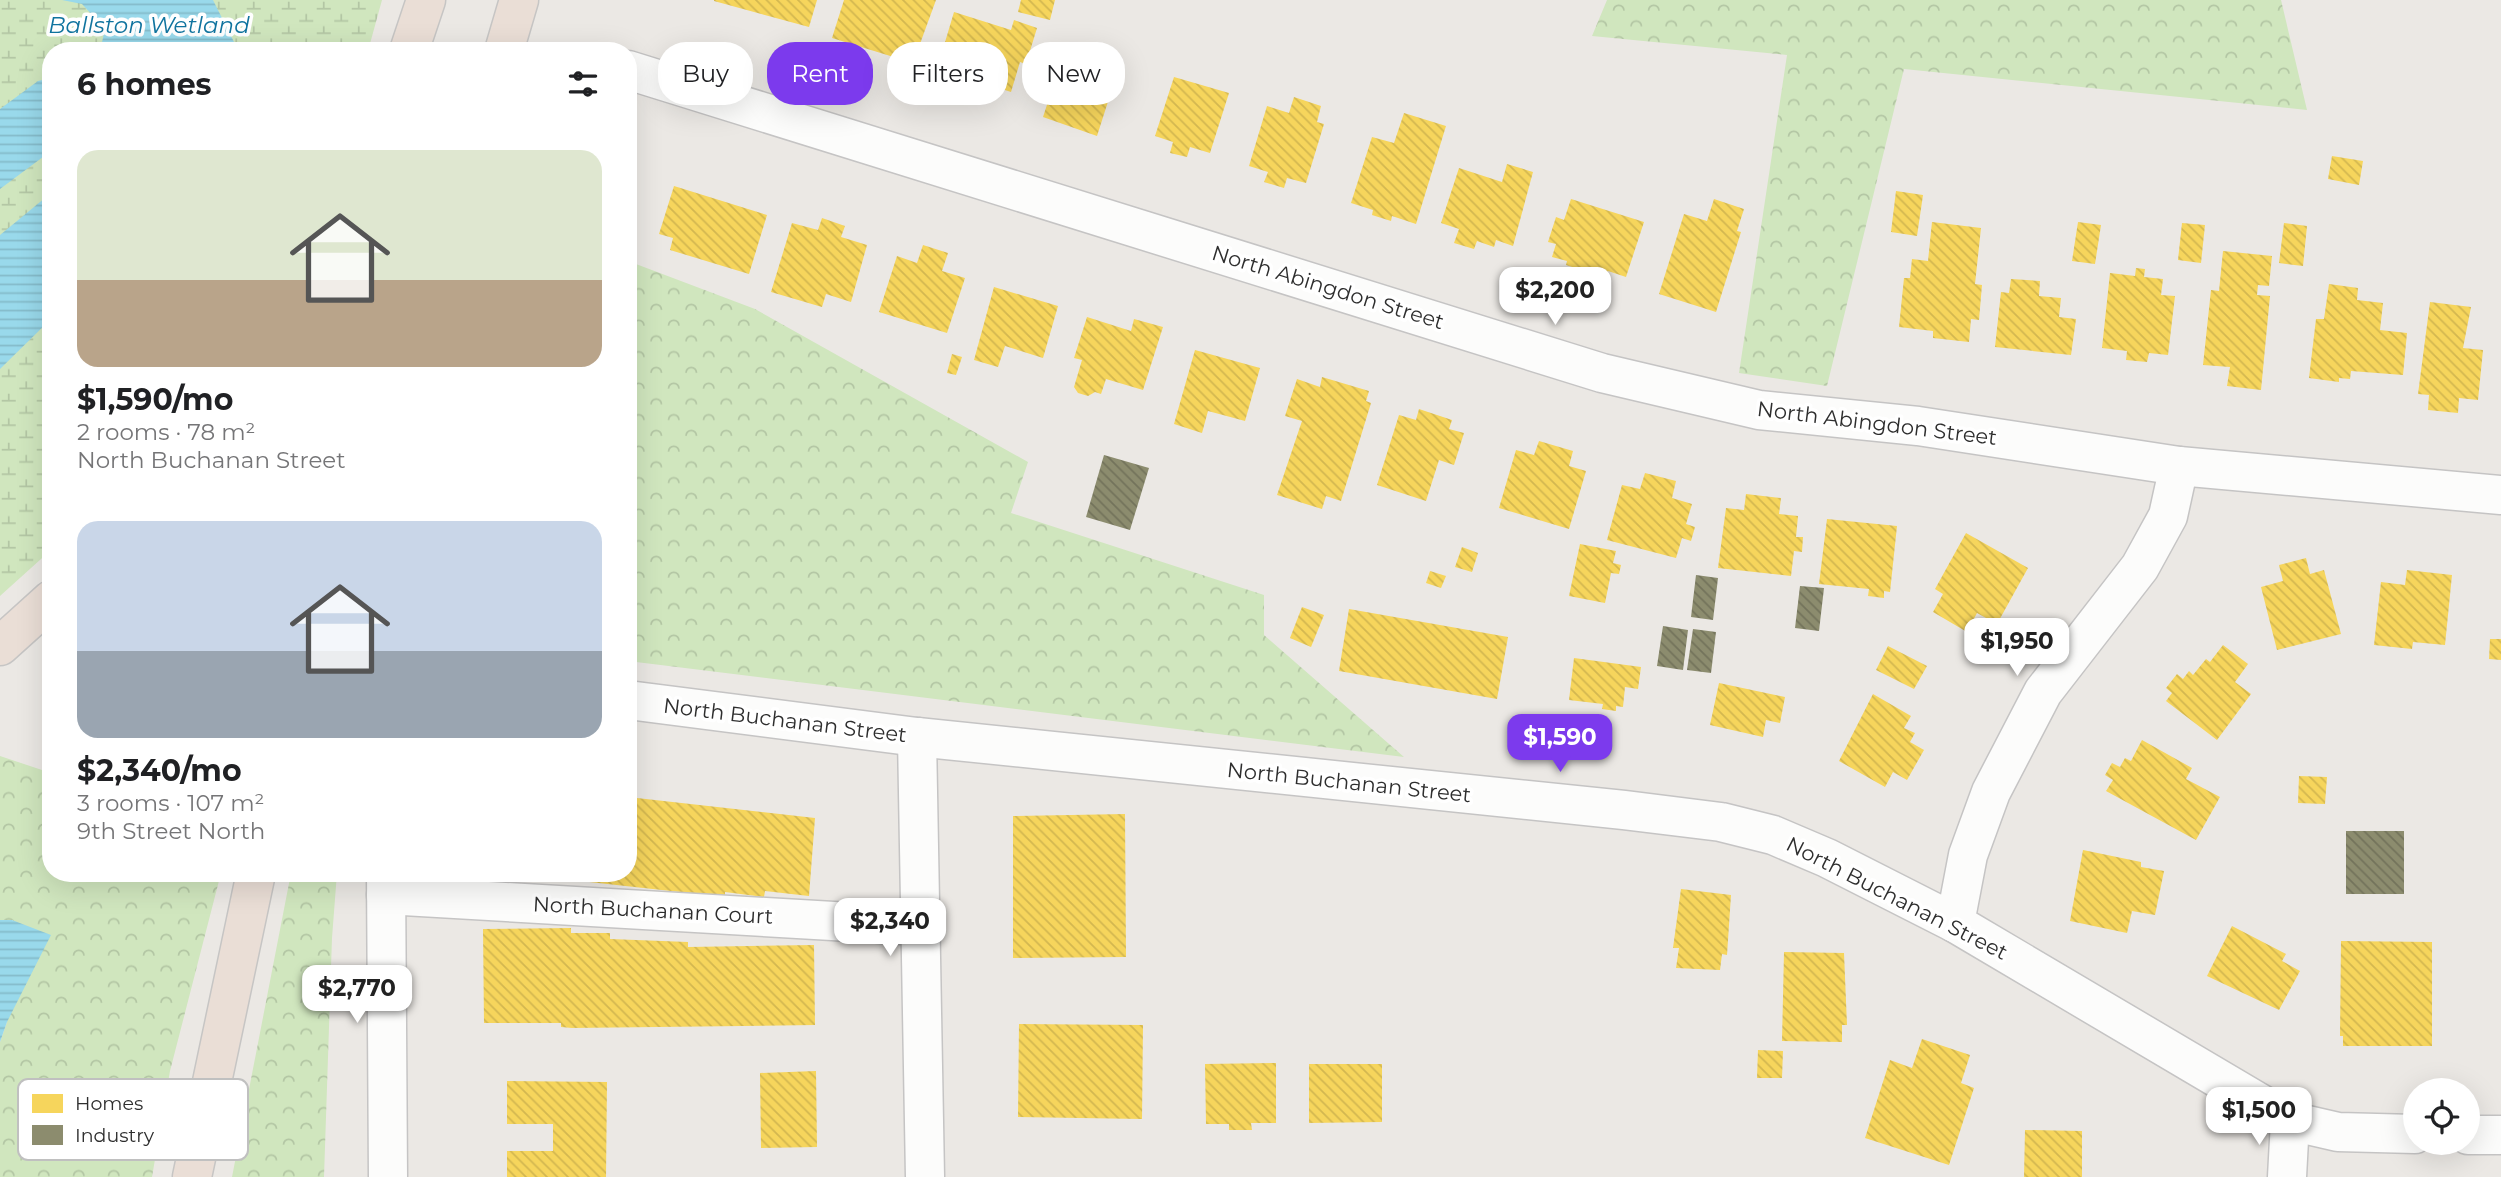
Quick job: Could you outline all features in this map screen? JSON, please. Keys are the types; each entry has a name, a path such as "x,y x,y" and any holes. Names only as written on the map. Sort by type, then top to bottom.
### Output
{"highway":[{"path":"412,42 426,0"},
{"path":"507,42 519,0"},
{"path":"0,646 42,608"},
{"path":"213,1079 254,882"}],"street":[{"name":"North Abingdon Street","path":"637,73 1602,373 1759,410 1918,426 2179,466 2501,495"},
{"path":"1955,923 1969,855 1990,792 2043,692 2140,567 2168,516 2179,466"},
{"name":"North Buchanan Street","path":"637,701 917,737 1721,822 1773,835 1827,858 1955,923 2290,1121 2337,1132 2403,1134"},
{"path":"917,737 925,1177"},
{"path":"386,884 388,1177"},
{"name":"North Buchanan Court","path":"386,884 919,926"},
{"path":"2287,1177 2290,1121"},
{"path":"2480,1135 2501,1135"}],"green space":[{"path":"0,0 382,0 370,42 42,42 42,558 0,596"},
{"path":"1607,0 2281,0 2307,110 1904,69 1827,386 1739,373 1787,55 1592,36"},
{"path":"637,264 755,309 1028,462 1011,513 1264,595 1264,635 1404,757 637,662"},
{"path":"0,756 42,770 42,882 219,882 169,1079 18,1079 18,1160 155,1160 152,1177 0,1177 0,1042 7,1022 13,920 0,920"},
{"path":"289,882 336,882 324,1177 232,1177 235,1160 248,1160 248,1095"}],"water":[{"name":"Ballston Wetland","path":"62,0 213,0 234,42 102,42 105,29 82,4"},
{"name":"Ballston Wetland","path":"42,80 42,158 0,189 0,109"},
{"path":"42,200 42,328 0,369 0,235"},
{"path":"0,920 12,920 51,935 7,1022 0,1042"}],"building: Homes":[{"path":"714,0 817,0 809,27 714,1"},
{"path":"844,0 936,0 921,42 887,42 887,55 873,51 873,42 845,42 832,38"},
{"path":"1021,0 1055,0 1050,20 1018,12"},
{"path":"954,12 1011,30 1014,20 1037,28 1033,42 1022,42 1022,63 1020,62 1011,92 1008,91 1008,42 945,42"},
{"path":"1174,77 1229,93 1210,153 1190,147 1187,157 1170,153 1173,142 1155,136"},
{"path":"1294,97 1321,106 1317,122 1324,124 1306,183 1287,178 1284,188 1264,182 1268,172 1249,166 1267,106 1289,113"},
{"path":"1047,105 1107,105 1097,136 1043,117"},
{"path":"1404,113 1446,126 1416,224 1392,216 1391,221 1372,215 1373,210 1351,203 1372,137 1394,143"},
{"path":"2332,156 2363,161 2359,185 2328,179"},
{"path":"1507,164 1533,172 1513,246 1496,240 1494,247 1477,241 1474,249 1454,243 1459,229 1441,223 1459,168 1502,182"},
{"path":"674,186 767,215 749,274 670,250 673,238 659,234"},
{"path":"1896,191 1923,195 1917,236 1891,232"},
{"path":"1571,199 1644,222 1626,277 1608,271 1606,278 1566,265 1567,261 1552,257 1556,244 1548,242 1556,217 1564,220"},
{"path":"1714,199 1744,209 1737,231 1741,232 1716,312 1659,294 1684,214 1707,221"},
{"path":"822,218 845,226 841,237 867,245 851,302 826,294 822,307 771,292 792,223 818,230"},
{"path":"1932,222 1981,228 1975,284 1982,285 1979,320 1971,319 1969,342 1933,338 1933,331 1899,327 1904,278 1910,278 1912,259 1928,261"},
{"path":"2078,222 2101,225 2095,264 2072,261"},
{"path":"2182,223 2205,225 2201,263 2178,260"},
{"path":"2284,223 2307,226 2303,266 2279,263"},
{"path":"923,245 948,253 942,271 965,278 947,333 879,312 897,256 917,263"},
{"path":"2223,251 2272,256 2269,286 2258,285 2257,295 2270,296 2261,390 2227,386 2230,367 2203,365 2211,290 2219,291"},
{"path":"2136,268 2145,269 2144,277 2163,279 2161,295 2175,296 2168,355 2149,353 2147,362 2126,360 2127,351 2102,348 2110,273 2135,276"},
{"path":"2011,279 2040,281 2039,296 2061,298 2059,317 2076,319 2071,355 1995,347 2001,292 2009,293"},
{"path":"2329,284 2358,288 2357,300 2383,303 2380,330 2407,333 2403,375 2351,371 2350,379 2339,378 2339,382 2309,378 2316,319 2324,319"},
{"path":"994,287 1058,306 1043,358 1005,346 998,367 974,360"},
{"path":"2430,302 2471,307 2463,348 2483,350 2478,400 2459,398 2458,413 2428,410 2429,395 2418,394"},
{"path":"1087,317 1131,331 1134,319 1163,327 1143,390 1106,379 1101,394 1095,392 1088,396 1078,393 1074,387 1082,360 1074,358"},
{"path":"1195,350 1260,368 1245,421 1208,411 1202,433 1174,424"},
{"path":"952,354 962,357 956,375 947,373"},
{"path":"1322,377 1369,391 1366,401 1371,403 1341,501 1326,496 1322,509 1277,495 1302,421 1285,416 1297,379 1320,387"},
{"path":"1419,409 1452,420 1449,429 1464,433 1454,465 1439,460 1426,501 1377,485 1399,415 1416,420"},
{"path":"1539,441 1573,451 1569,466 1586,471 1569,529 1499,508 1516,450 1534,455"},
{"path":"1645,473 1676,481 1672,498 1692,504 1686,524 1695,527 1691,541 1682,538 1676,558 1607,540 1622,485 1640,489"},
{"path":"1746,494 1781,498 1779,514 1798,516 1796,537 1803,537 1802,552 1794,551 1791,576 1718,568 1726,508 1744,510"},
{"path":"1827,519 1897,526 1890,592 1884,591 1884,598 1868,596 1869,589 1819,584"},
{"path":"1966,533 2028,568 1997,624 1977,613 1967,632 1933,612 1943,594 1935,589"},
{"path":"1580,544 1616,551 1613,563 1621,565 1619,574 1611,573 1605,603 1569,596"},
{"path":"1462,547 1478,553 1472,572 1455,567"},
{"path":"2306,558 2310,574 2324,570 2341,634 2277,650 2261,587 2283,581 2279,565"},
{"path":"2407,570 2452,575 2445,645 2413,642 2412,649 2374,645 2381,582 2405,585"},
{"path":"1430,571 1446,576 1441,588 1426,583"},
{"path":"1302,607 1324,615 1311,647 1290,638"},
{"path":"1349,609 1508,637 1497,699 1339,671"},
{"path":"2490,639 2501,639 2501,660 2489,659"},
{"path":"2223,645 2248,664 2235,682 2251,694 2217,740 2166,701 2172,693 2166,688 2177,674 2183,679 2189,671 2193,675 2206,659 2210,662"},
{"path":"1888,646 1927,666 1914,689 1876,670"},
{"path":"1574,658 1641,667 1638,689 1625,687 1623,707 1616,706 1616,711 1602,709 1603,704 1569,700"},
{"path":"1719,683 1785,697 1780,723 1766,720 1763,737 1710,725"},
{"path":"1873,694 1911,716 1904,728 1915,733 1910,742 1924,750 1907,780 1893,772 1885,787 1839,761"},
{"path":"2142,740 2192,768 2186,779 2220,797 2196,840 2106,791 2113,780 2105,775 2112,763 2120,767 2125,758 2131,761"},
{"path":"2299,776 2327,777 2325,804 2298,803"},
{"path":"637,798 815,818 809,896 765,891 764,897 725,892 725,897 589,882 637,882"},
{"path":"1125,814 1126,957 1013,958 1013,816"},
{"path":"2083,850 2141,862 2141,867 2164,871 2155,915 2132,911 2127,933 2070,921"},
{"path":"1681,889 1731,895 1727,955 1722,954 1720,970 1676,968 1679,948 1673,948"},
{"path":"2232,926 2286,954 2282,961 2300,971 2279,1010 2207,976"},
{"path":"571,928 571,933 610,933 610,939 688,942 688,947 814,945 815,1025 572,1028 561,1027 561,1023 484,1023 483,929"},
{"path":"2341,941 2432,942 2432,1046 2343,1046 2343,1036 2340,1036"},
{"path":"1784,952 1844,953 1847,1025 1842,1025 1842,1042 1782,1041"},
{"path":"1019,1024 1143,1025 1142,1119 1018,1117"},
{"path":"1922,1039 1970,1055 1961,1083 1974,1088 1949,1165 1865,1138 1890,1060 1912,1068"},
{"path":"1758,1050 1783,1051 1782,1078 1757,1078"},
{"path":"1276,1063 1276,1123 1251,1123 1252,1130 1229,1130 1229,1124 1206,1124 1205,1064"},
{"path":"1309,1064 1382,1064 1382,1122 1309,1123"},
{"path":"816,1071 817,1147 761,1148 760,1073"},
{"path":"507,1081 607,1082 606,1177 507,1177 507,1151 553,1151 553,1124 507,1124"},
{"path":"2025,1130 2082,1131 2082,1177 2024,1177"}],"building: Industry":[{"path":"1104,455 1149,468 1130,530 1086,517"},
{"path":"1696,575 1718,578 1713,620 1691,617"},
{"path":"1800,586 1824,588 1819,631 1795,628"},
{"path":"1663,626 1688,630 1683,670 1657,666"},
{"path":"1693,629 1716,632 1711,673 1687,670"},
{"path":"2346,831 2404,831 2404,894 2346,894"}]}
